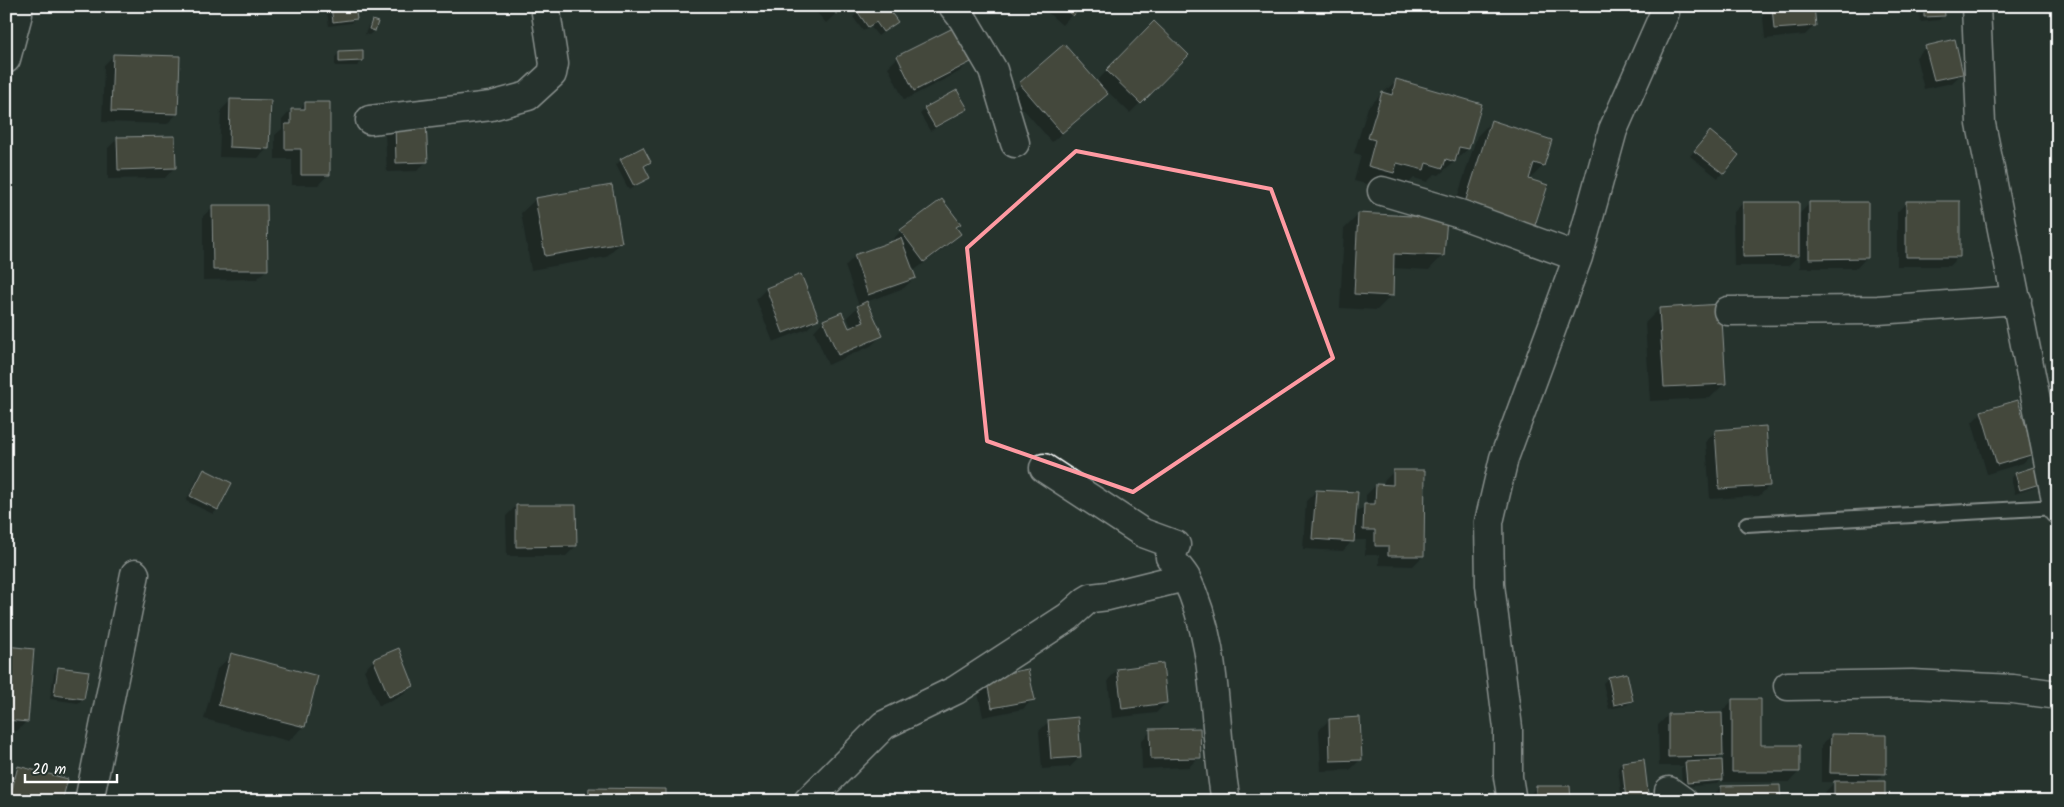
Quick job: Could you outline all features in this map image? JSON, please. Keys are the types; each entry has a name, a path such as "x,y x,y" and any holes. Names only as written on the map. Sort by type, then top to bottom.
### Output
{"street":[{"path":"6,58 18,14 18,6"},
{"path":"370,120 491,106 528,96 552,74 554,66 545,6"},
{"path":"953,6 963,18 994,70 1014,143"},
{"path":"1976,6 1981,124 2057,508"},
{"path":"1512,801 1508,777 1508,728 1490,585 1489,522 1504,458 1578,257 1613,130 1665,12"},
{"path":"1382,191 1460,214 1578,257"},
{"path":"1728,311 1878,310 2017,300"},
{"path":"1044,468 1143,534 1176,545 1170,557 1185,577 1197,606 1205,636 1226,801"},
{"path":"89,801 135,574"},
{"path":"808,801 884,725 956,690 1068,617 1091,598 1108,596 1185,577"},
{"path":"1788,686 1912,684 2013,689 2058,695"}],"lane":[{"path":"1747,524 2057,508"}],"highlighted area":[{"path":"1076,151 1271,189 1333,358 1133,492 987,441 967,248"}],"building":[{"path":"331,6 355,6 357,19 333,22"},
{"path":"829,6 845,6 836,14"},
{"path":"864,6 897,6 890,11 898,22 883,32 876,22 868,27 857,11"},
{"path":"1061,6 1082,6 1073,16"},
{"path":"1772,6 1814,6 1816,26 1774,29"},
{"path":"1924,6 1944,6 1945,16 1924,17"},
{"path":"372,20 378,22 375,31 369,29"},
{"path":"1154,21 1189,55 1141,104 1106,70"},
{"path":"953,28 971,62 914,91 897,56"},
{"path":"1955,39 1963,74 1934,80 1925,46"},
{"path":"1064,44 1108,94 1062,133 1019,83"},
{"path":"363,50 363,61 339,62 339,51"},
{"path":"113,54 180,56 178,114 111,112"},
{"path":"1396,79 1482,104 1469,149 1459,147 1455,162 1446,159 1443,168 1426,163 1424,170 1397,163 1394,173 1368,166 1375,140 1368,138 1382,92 1392,95"},
{"path":"957,90 968,109 935,127 924,108"},
{"path":"230,99 271,100 269,149 229,147"},
{"path":"305,102 330,102 330,175 301,175 301,149 285,149 285,124 291,124 291,109 305,109"},
{"path":"1491,120 1552,140 1544,166 1534,163 1529,179 1548,185 1534,228 1464,206"},
{"path":"426,121 428,162 396,163 395,122"},
{"path":"1710,131 1739,155 1724,174 1694,151"},
{"path":"175,136 176,168 118,170 117,137"},
{"path":"643,147 651,162 644,166 650,178 634,186 620,159"},
{"path":"612,185 622,243 545,256 535,198"},
{"path":"942,199 961,224 956,227 961,234 924,262 900,230"},
{"path":"1906,201 1960,201 1960,257 1906,257"},
{"path":"1743,202 1799,202 1799,256 1743,257"},
{"path":"1809,202 1868,202 1868,258 1809,259"},
{"path":"212,205 267,205 268,270 213,270"},
{"path":"1358,213 1447,218 1444,256 1394,254 1393,296 1354,294"},
{"path":"901,238 916,278 868,295 854,255"},
{"path":"801,274 819,319 783,333 766,288"},
{"path":"867,301 883,336 838,355 823,320 842,312 849,328 864,322 857,306"},
{"path":"1721,304 1726,384 1664,387 1659,308"},
{"path":"2018,400 2034,454 1997,465 1981,411"},
{"path":"1766,426 1770,486 1719,489 1715,430"},
{"path":"2037,466 2043,483 2020,490 2015,473"},
{"path":"204,469 232,483 218,510 190,496"},
{"path":"1393,470 1425,470 1424,556 1388,556 1388,546 1375,546 1375,530 1363,530 1364,504 1375,504 1376,484 1393,485"},
{"path":"1316,490 1358,492 1354,542 1312,539"},
{"path":"516,505 576,505 577,546 516,547"},
{"path":"6,646 34,649 28,722 6,720"},
{"path":"399,648 414,686 389,697 373,659"},
{"path":"231,653 318,676 305,727 218,705"},
{"path":"1163,663 1167,703 1122,709 1117,669"},
{"path":"58,667 89,671 84,699 54,695"},
{"path":"1028,669 1035,700 992,708 986,677"},
{"path":"1627,673 1633,701 1614,705 1608,677"},
{"path":"1732,699 1761,699 1761,745 1800,745 1800,772 1732,772"},
{"path":"1722,713 1723,756 1668,757 1668,714"},
{"path":"1078,717 1081,757 1051,759 1048,720"},
{"path":"1360,717 1362,760 1330,761 1329,719"},
{"path":"1200,728 1201,758 1151,759 1150,729"},
{"path":"1831,734 1886,735 1886,774 1830,773"},
{"path":"1644,759 1649,801 1626,801 1622,762"},
{"path":"1722,760 1723,780 1687,783 1685,762"},
{"path":"18,766 68,779 62,801 9,801"},
{"path":"1834,781 1885,781 1885,801 1834,801"},
{"path":"1780,785 1781,801 1721,801 1721,786"},
{"path":"1536,786 1570,786 1571,801 1536,801"},
{"path":"589,788 666,789 666,801 588,801"},
{"path":"333,794 380,801 330,801"}]}
